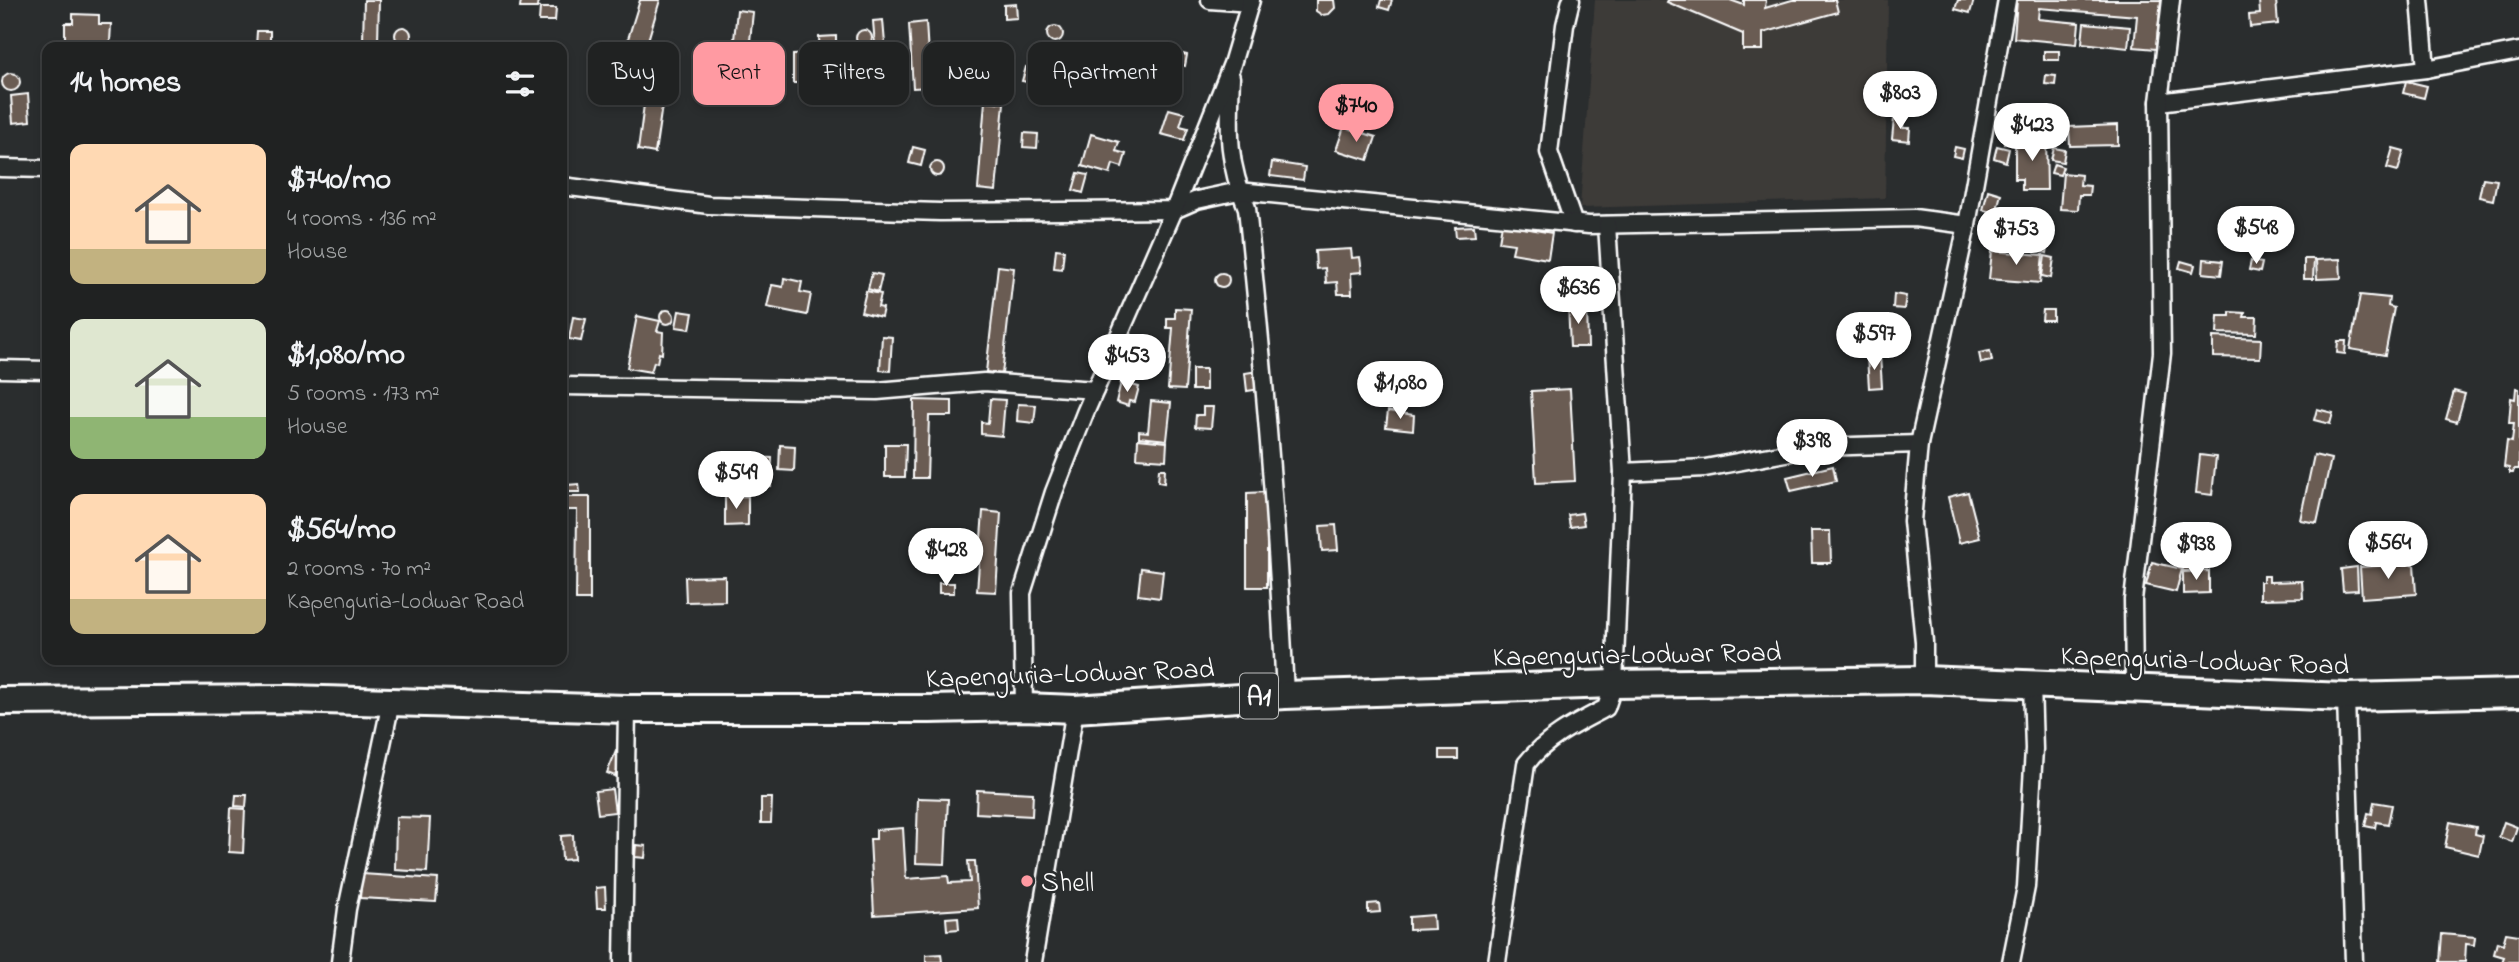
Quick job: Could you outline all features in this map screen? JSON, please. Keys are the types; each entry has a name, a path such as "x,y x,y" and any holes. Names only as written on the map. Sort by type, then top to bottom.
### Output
{"highway":[{"name":"Kapenguria-Lodwar Road","path":"0,701 290,698 627,709 1075,709 1286,695 1615,684 1924,680 2346,697 2519,693"}],"street":[{"path":"1024,707 1022,593 1054,492 1095,390 1174,210 1232,64 1251,2 1210,0"},
{"path":"1571,0 1565,25 1549,152 1574,224"},
{"path":"1924,680 1924,642 1912,521 1919,444 1966,225 2007,0"},
{"path":"2134,687 2133,600 2162,353 2159,102 2171,0"},
{"path":"2420,0 2426,69"},
{"path":"2159,102 2426,69 2519,51"},
{"path":"1232,64 1229,140 1235,178 1247,208 1268,406 1286,695"},
{"path":"0,168 42,169"},
{"path":"567,187 709,205 940,212 1174,210 1197,200 1239,191 1574,224 1914,218 1966,225"},
{"path":"1497,962 1526,764 1537,750 1575,724 1606,708 1615,684 1623,472 1607,225"},
{"path":"0,369 42,370"},
{"path":"567,386 877,391 984,382 1095,390"},
{"path":"1623,472 1706,468 1818,447 1919,444"},
{"path":"2011,962 2026,887 2034,749 2032,684"},
{"path":"2346,697 2354,962"},
{"path":"340,962 348,909 391,702"},
{"path":"623,962 627,709"},
{"path":"1033,962 1075,709"}],"shaded area":[{"path":"1595,0 1888,0 1885,198 1580,208"}],"building":[{"path":"364,0 379,0 378,42 363,42"},
{"path":"521,0 538,0 537,8 520,8"},
{"path":"640,0 660,0 647,42 627,42"},
{"path":"1316,0 1334,0 1335,8 1329,14 1322,15 1316,11"},
{"path":"1381,0 1392,0 1389,10 1379,7"},
{"path":"1730,0 1744,5 1744,0 1766,0 1765,8 1792,0 1835,0 1838,12 1763,33 1763,50 1743,50 1743,34 1667,2"},
{"path":"1958,0 1974,0 1970,13 1955,9"},
{"path":"2017,0 2161,0 2156,49 2134,47 2137,16 2039,8 2038,19 2079,23 2077,44 2014,38"},
{"path":"2259,0 2276,0 2278,24 2250,27 2249,15 2260,14"},
{"path":"1016,4 1017,18 1004,19 1004,5"},
{"path":"540,8 556,8 555,21 539,21"},
{"path":"737,10 753,12 750,41 734,40"},
{"path":"73,14 99,15 99,24 111,24 110,42 65,41 65,23 73,23"},
{"path":"883,20 885,42 875,42 873,21"},
{"path":"926,22 927,42 923,42 923,87 913,88 909,24"},
{"path":"2084,23 2130,27 2128,48 2082,43"},
{"path":"1055,26 1062,31 1062,37 1055,42 1047,34"},
{"path":"400,27 406,27 411,32 408,42 398,42 395,38 395,32"},
{"path":"864,30 871,35 870,42 858,42 856,38"},
{"path":"257,31 270,31 270,42 256,42"},
{"path":"836,36 836,42 819,42 819,37"},
{"path":"2044,51 2059,51 2059,60 2044,60"},
{"path":"1182,54 1187,55 1185,66 1182,65"},
{"path":"793,55 799,55 799,83 793,83"},
{"path":"1026,67 1028,68 1028,82 1022,81"},
{"path":"11,73 19,78 20,82 15,90 11,91 3,86 2,82 7,74"},
{"path":"2046,75 2056,76 2055,85 2045,84"},
{"path":"2406,81 2427,86 2424,98 2403,93"},
{"path":"28,94 30,121 13,123 11,96"},
{"path":"644,105 662,105 655,153 638,150"},
{"path":"985,105 1004,105 996,191 978,189"},
{"path":"2021,106 2036,106 2035,120 2021,120"},
{"path":"1169,109 1184,113 1180,126 1188,128 1184,140 1161,134"},
{"path":"1894,119 1904,119 1903,128 1910,128 1909,141 1892,139"},
{"path":"2118,125 2118,145 2070,146 2069,127"},
{"path":"1344,127 1376,137 1368,160 1336,150"},
{"path":"2065,128 2066,140 2052,140 2052,129"},
{"path":"2004,130 2020,130 2020,144 2004,144"},
{"path":"1024,133 1038,134 1037,148 1023,147"},
{"path":"1091,134 1119,142 1116,151 1126,154 1122,167 1113,164 1110,174 1082,166"},
{"path":"2022,136 2046,136 2047,190 2022,190 2022,179 2015,179 2015,146 2022,146"},
{"path":"1997,146 2009,149 2006,162 1994,158"},
{"path":"913,147 925,150 921,166 909,163"},
{"path":"1955,147 1964,149 1962,158 1953,156"},
{"path":"2054,148 2065,150 2063,162 2051,160"},
{"path":"2393,148 2404,151 2398,171 2387,168"},
{"path":"937,162 942,164 942,174 937,176 932,174 930,169 932,164"},
{"path":"1272,162 1305,167 1303,180 1270,176"},
{"path":"2054,164 2063,167 2060,175 2051,173"},
{"path":"1078,173 1088,175 1083,193 1073,190"},
{"path":"2063,173 2081,175 2080,185 2090,186 2089,195 2079,195 2078,210 2060,209"},
{"path":"2483,178 2497,180 2493,200 2479,197"},
{"path":"1988,190 2001,194 1996,213 1983,210"},
{"path":"1502,224 1552,233 1548,259 1512,253 1514,244 1499,242"},
{"path":"1474,226 1475,236 1456,237 1455,227"},
{"path":"1997,231 2010,234 2006,246 1994,242"},
{"path":"2031,236 2049,240 2047,253 2028,248"},
{"path":"1056,249 1064,250 1062,269 1054,268"},
{"path":"1351,249 1352,258 1360,257 1362,272 1351,273 1352,294 1338,294 1337,282 1326,283 1325,268 1316,269 1315,251"},
{"path":"1992,251 2043,255 2040,283 1989,279"},
{"path":"2045,256 2054,258 2051,278 2042,276"},
{"path":"2204,259 2223,261 2221,275 2203,273"},
{"path":"2304,259 2314,259 2313,279 2304,279"},
{"path":"2340,259 2341,278 2317,279 2316,260"},
{"path":"2181,261 2195,265 2193,272 2179,268"},
{"path":"2251,261 2262,263 2260,272 2249,270"},
{"path":"998,266 1014,268 1002,374 986,372"},
{"path":"872,273 882,275 878,292 868,289"},
{"path":"1219,273 1225,273 1229,280 1225,287 1219,287 1215,283 1215,277"},
{"path":"784,278 802,282 800,292 811,294 807,315 767,307 772,285 783,287"},
{"path":"866,291 881,294 878,307 883,308 881,317 861,312"},
{"path":"1894,294 1906,296 1904,309 1893,308"},
{"path":"2360,295 2389,298 2388,306 2394,308 2385,355 2350,349"},
{"path":"1587,304 1588,347 1570,347 1568,305"},
{"path":"1175,308 1191,309 1185,390 1168,389 1173,328 1167,328 1167,318 1175,318"},
{"path":"667,310 672,312 672,322 667,324 662,322 660,317 662,312"},
{"path":"2043,310 2053,310 2053,320 2042,320"},
{"path":"679,311 693,313 690,329 676,327"},
{"path":"2230,312 2245,313 2244,317 2257,317 2256,334 2217,333 2218,316 2230,316"},
{"path":"637,316 660,321 657,331 663,332 662,354 659,353 651,372 627,368"},
{"path":"573,317 586,319 581,341 569,339"},
{"path":"882,336 892,337 890,371 880,370"},
{"path":"2213,337 2261,339 2260,358 2213,357"},
{"path":"2338,341 2346,341 2345,354 2337,353"},
{"path":"1990,351 1992,361 1981,363 1979,353"},
{"path":"1880,355 1882,387 1869,388 1867,356"},
{"path":"1192,369 1206,369 1206,390 1192,390"},
{"path":"1258,371 1260,389 1247,391 1245,373"},
{"path":"1121,382 1139,387 1135,402 1129,401 1128,406 1116,402"},
{"path":"2516,388 2519,389 2519,469 2509,473 2509,468 2504,467 2507,441 2512,442 2514,423 2509,423 2511,398 2515,399"},
{"path":"1570,389 1575,481 1536,483 1531,391"},
{"path":"2454,391 2465,394 2457,422 2446,419"},
{"path":"990,399 1005,400 1002,436 981,434 981,422 988,423"},
{"path":"914,400 952,401 952,416 929,416 927,478 913,478"},
{"path":"1151,401 1171,403 1167,440 1139,437 1139,431 1148,432"},
{"path":"1018,404 1036,405 1034,423 1017,421"},
{"path":"1203,407 1213,407 1211,428 1195,427 1196,415 1203,415"},
{"path":"2317,409 2333,413 2330,424 2314,420"},
{"path":"1388,411 1414,415 1413,430 1386,427"},
{"path":"1138,439 1167,442 1166,460 1137,458"},
{"path":"885,444 906,444 905,477 885,477"},
{"path":"780,445 795,446 794,471 779,470"},
{"path":"2200,455 2216,457 2212,495 2196,493"},
{"path":"2314,455 2331,459 2317,523 2300,520"},
{"path":"746,457 772,458 771,486 745,485"},
{"path":"1833,466 1836,481 1791,491 1787,477"},
{"path":"1159,469 1165,469 1164,483 1158,482"},
{"path":"579,484 580,492 567,492 567,485"},
{"path":"1267,492 1267,587 1247,587 1247,493"},
{"path":"1968,492 1980,538 1959,543 1948,497"},
{"path":"748,496 748,525 725,526 725,497"},
{"path":"567,497 590,497 590,600 576,600 577,510 567,510"},
{"path":"983,511 1001,513 996,592 977,591"},
{"path":"1582,513 1584,525 1570,527 1568,515"},
{"path":"1336,525 1338,550 1322,551 1320,526"},
{"path":"1811,531 1830,531 1831,563 1812,563"},
{"path":"2182,549 2200,549 2200,570 2183,571"},
{"path":"2152,562 2182,569 2176,592 2146,585"},
{"path":"2414,564 2416,594 2362,598 2360,567"},
{"path":"2357,567 2358,590 2343,591 2341,569"},
{"path":"1141,568 1163,571 1160,598 1138,595"},
{"path":"2209,571 2209,593 2183,594 2183,572"},
{"path":"725,576 725,601 686,602 685,577"},
{"path":"2263,576 2269,576 2269,582 2302,581 2303,598 2260,599 2260,582 2263,582"},
{"path":"939,583 954,583 954,593 939,593"},
{"path":"1440,750 1458,750 1458,759 1440,759"},
{"path":"616,751 624,754 615,776 607,773"},
{"path":"612,789 615,812 598,814 595,791"},
{"path":"977,790 1033,793 1032,816 976,813"},
{"path":"236,795 247,795 246,807 235,806"},
{"path":"761,798 772,798 771,823 761,823"},
{"path":"918,798 948,799 945,864 916,863"},
{"path":"2374,802 2392,805 2388,824 2376,822 2375,828 2365,826 2368,813 2372,814"},
{"path":"231,808 245,809 243,853 229,852"},
{"path":"396,817 430,818 427,872 395,870"},
{"path":"2450,822 2476,827 2475,834 2483,836 2479,855 2445,847"},
{"path":"2504,822 2517,827 2512,842 2499,837"},
{"path":"903,828 906,879 948,876 949,883 970,882 968,861 975,861 978,908 874,915 870,839 876,839 876,830"},
{"path":"573,835 574,859 562,860 561,836"},
{"path":"636,845 646,846 645,858 635,857"},
{"path":"362,874 438,879 436,902 360,898"},
{"path":"605,887 606,908 597,908 596,888"},
{"path":"1379,903 1380,912 1368,913 1368,904"},
{"path":"1433,915 1434,929 1409,930 1409,917"},
{"path":"958,917 959,929 947,930 946,918"},
{"path":"2506,933 2519,935 2519,962 2502,962 2504,957 2494,954 2497,942 2503,944"},
{"path":"2442,934 2475,937 2474,945 2466,944 2465,962 2440,962"},
{"path":"941,954 942,962 926,962 926,955"}],"place":[{"name":"Shell","path":"1027,881"}]}
